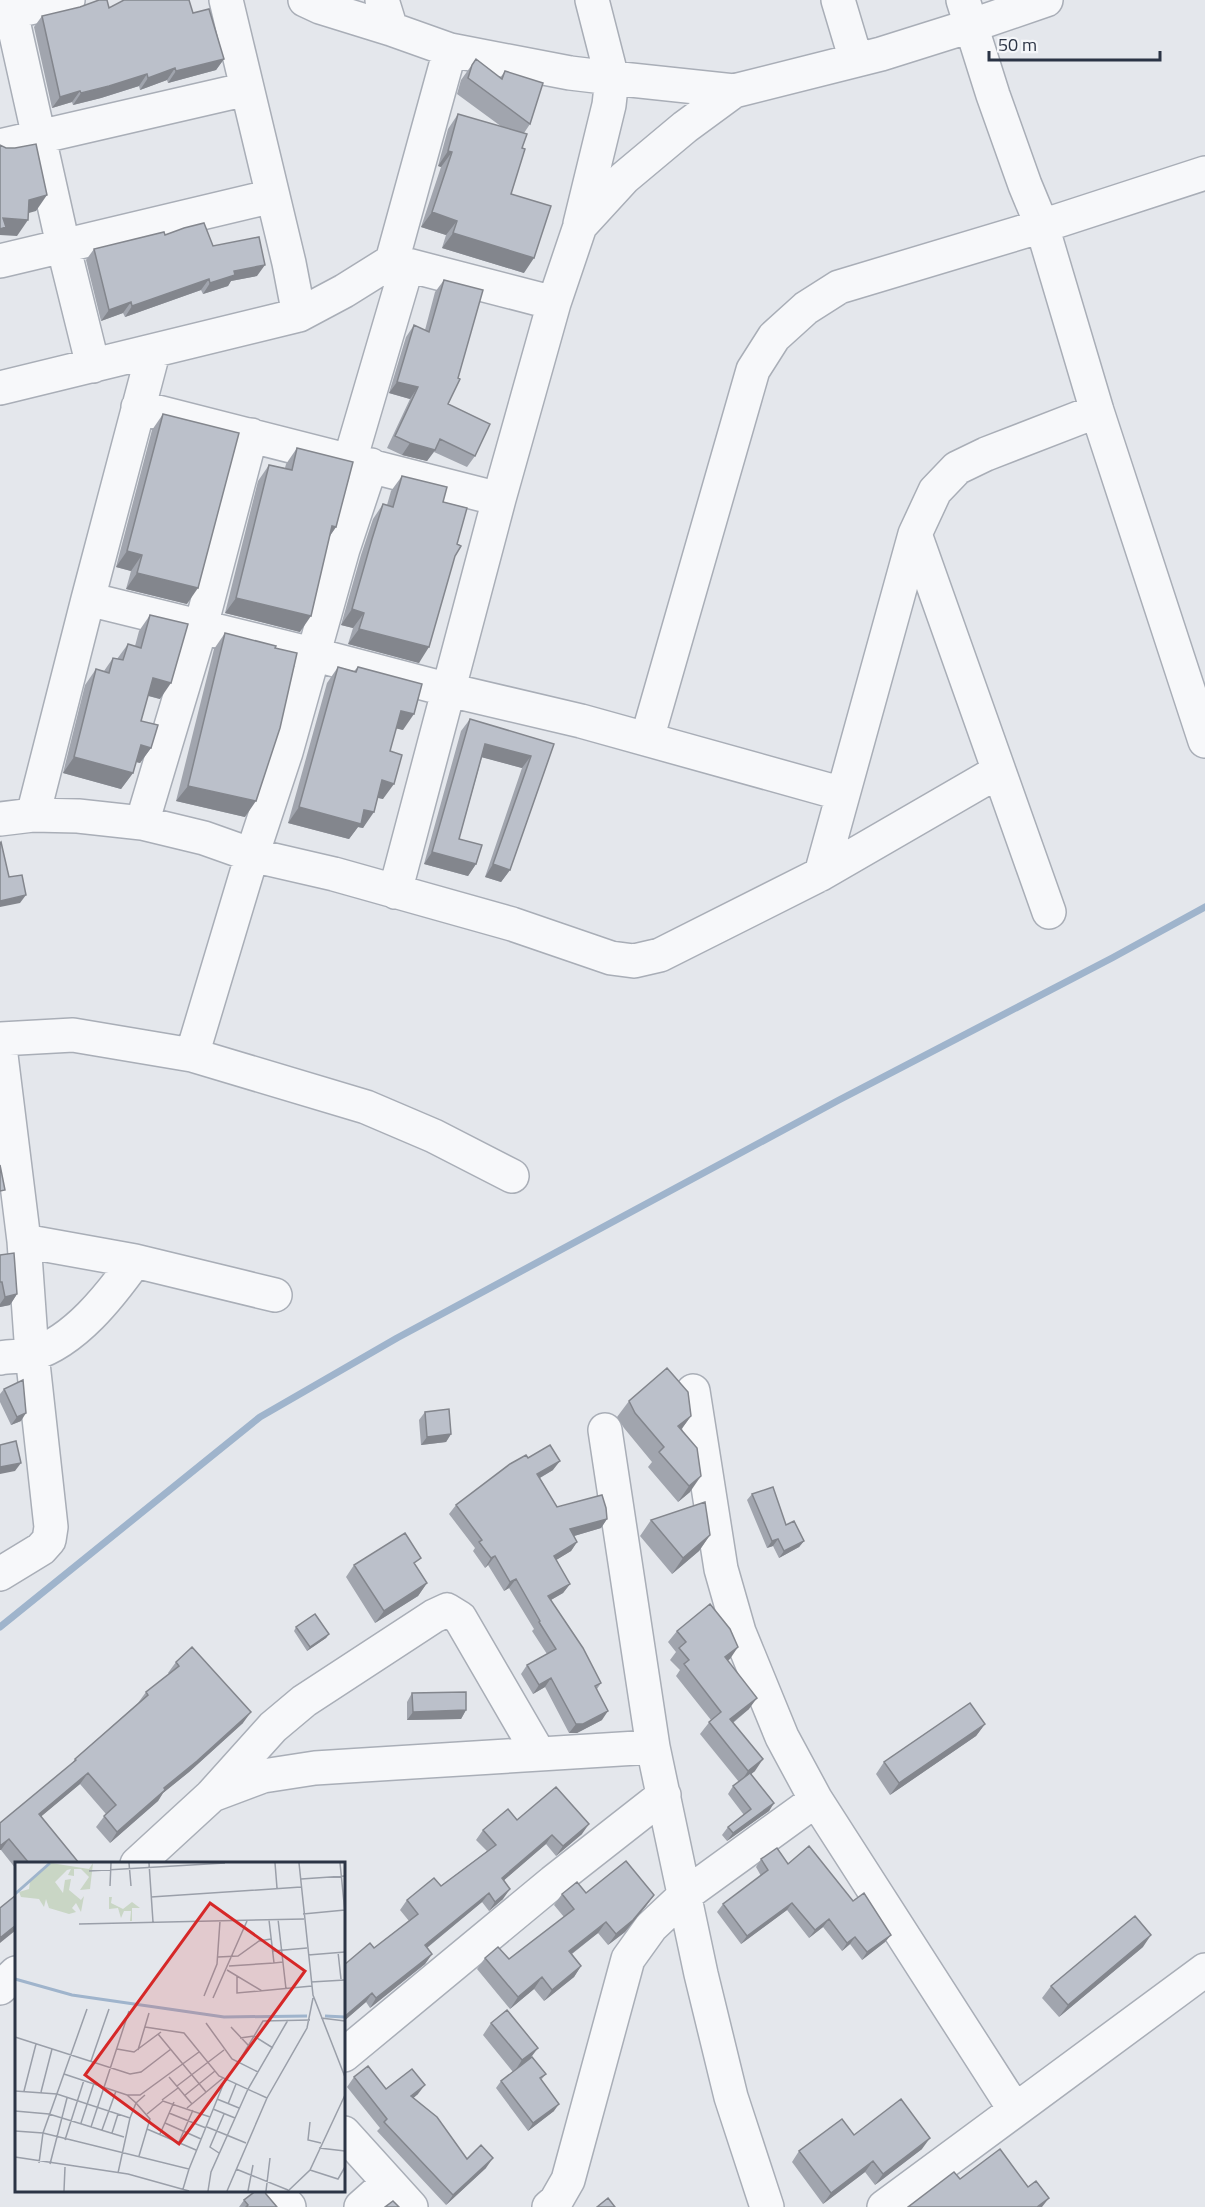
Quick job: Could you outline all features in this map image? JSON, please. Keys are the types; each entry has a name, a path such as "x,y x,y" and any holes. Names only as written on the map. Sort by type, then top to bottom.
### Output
{"street":[{"path":"68,0 6,13 39,138 93,366"},
{"path":"226,0 289,263 299,315"},
{"path":"305,0 320,7 387,14 450,50 570,73 734,91 856,60 967,13 1046,0"},
{"path":"395,892 499,499 554,303 580,226 609,105 612,78 592,0"},
{"path":"838,0 856,60"},
{"path":"967,13 1021,174 1042,226 1097,411 1205,741"},
{"path":"192,1055 252,855 286,752 343,549 399,263 450,50"},
{"path":"0,146 247,89"},
{"path":"580,226 624,178 685,127 734,91"},
{"path":"647,739 753,370 774,337 806,308 839,287 1042,226 1205,173"},
{"path":"0,261 273,196"},
{"path":"0,388 299,315 399,263 554,303"},
{"path":"153,352 88,599 10,812 142,823 204,838 252,855 334,874 512,924 611,958 634,961 660,955 821,874 999,771"},
{"path":"138,407 499,499"},
{"path":"821,874 915,534 935,491 957,468 986,454 1097,411"},
{"path":"142,823 201,626 251,435"},
{"path":"915,534 1049,912"},
{"path":"88,599 647,739 843,794"},
{"path":"0,1040 73,1035 192,1055 366,1107 435,1136 512,1176"},
{"path":"0,1047 24,1241 32,1354 51,1527 49,1540 41,1549 0,1574"},
{"path":"24,1241 135,1261 275,1294"},
{"path":"0,1358 32,1354 66,1336 108,1298 135,1261"},
{"path":"693,1391 721,1569 740,1632 782,1737 816,1800 1015,2110"},
{"path":"605,1430 653,1747 701,1974 731,2097 767,2207"},
{"path":"138,1862 211,1796 273,1727 304,1701 434,1616 447,1610 460,1618 539,1754"},
{"path":"211,1796 263,1776 315,1768 653,1747"},
{"path":"345,2054 553,1882 664,1795"},
{"path":"549,2207 556,2201 568,2180 628,1959 651,1927 685,1895 816,1800"},
{"path":"884,2207 1205,1970"},
{"path":"0,1988 15,1974"},
{"path":"345,2134 411,2207"},
{"path":"361,2207 388,2183"},
{"path":"276,2192 289,2207"}],"building":[{"path":"99,0 107,0 109,8 124,0 189,0 193,13 209,9 224,59 176,71 175,68 148,78 147,74 109,86 60,97 42,16"},
{"path":"476,59 502,79 505,71 543,83 530,124 468,78"},
{"path":"458,114 527,134 522,148 525,149 511,194 551,206 534,258 453,233 457,221 432,212 452,152 448,151"},
{"path":"36,144 47,195 29,200 28,220 3,218 6,227 0,229 0,145 15,148"},
{"path":"204,223 213,246 259,237 265,265 234,271 235,275 210,283 209,279 132,306 131,302 109,310 94,249 164,232 165,235"},
{"path":"444,280 483,290 458,378 460,379 448,404 490,424 475,456 440,439 435,450 395,436 418,387 397,382 414,325 429,332"},
{"path":"163,414 239,433 198,588 137,573 142,555 127,551"},
{"path":"297,448 353,462 336,527 332,526 311,616 236,598 269,465 292,470"},
{"path":"402,476 447,487 443,502 467,508 457,544 461,546 455,556 429,647 359,629 364,613 352,609 383,504 393,507"},
{"path":"150,615 188,624 171,683 153,678 141,721 158,725 151,748 141,745 133,773 74,757 96,669 109,673 113,658 123,660 128,644 141,648"},
{"path":"225,633 297,653 280,728 256,801 188,786"},
{"path":"338,667 356,672 358,667 422,684 414,714 401,711 390,751 402,755 394,784 382,780 374,812 364,810 361,824 299,807"},
{"path":"470,719 554,744 510,870 493,864 531,756 485,744 459,839 482,845 476,864 432,852"},
{"path":"0,843 9,877 22,875 26,895 0,901"},
{"path":"0,1165 5,1190 0,1191"},
{"path":"14,1253 17,1294 5,1297 2,1282 0,1282 0,1255"},
{"path":"667,1368 688,1392 691,1416 678,1426 697,1448 701,1476 689,1486 659,1452 664,1447 635,1413 629,1401"},
{"path":"23,1380 26,1413 17,1417 4,1389"},
{"path":"449,1409 451,1434 427,1437 425,1412"},
{"path":"16,1441 21,1463 0,1467 0,1445"},
{"path":"550,1445 560,1461 537,1474 557,1507 602,1495 606,1508 607,1519 570,1529 577,1542 554,1556 570,1584 548,1596 583,1648 601,1683 595,1686 608,1711 583,1724 576,1724 551,1678 539,1685 527,1665 556,1649 516,1579 510,1582 495,1556 491,1558 479,1542 482,1540 456,1505 510,1464 526,1455 528,1458"},
{"path":"773,1487 786,1525 794,1521 804,1541 784,1551 778,1539 772,1541 752,1494"},
{"path":"705,1502 710,1535 683,1558 651,1520"},
{"path":"405,1533 421,1558 414,1563 427,1583 384,1611 354,1565"},
{"path":"710,1604 730,1629 738,1647 725,1657 757,1698 730,1719 763,1759 748,1771 709,1722 721,1712 684,1664 689,1660 679,1648 686,1642 677,1631"},
{"path":"315,1614 329,1634 310,1647 296,1627"},
{"path":"192,1647 251,1712 117,1832 104,1816 116,1805 88,1773 39,1814 78,1862 28,1862 9,1839 0,1846 0,1823 76,1760 148,1695 146,1692 179,1666 176,1662"},
{"path":"466,1692 466,1710 413,1712 412,1693"},
{"path":"970,1703 985,1724 899,1783 884,1762"},
{"path":"750,1773 774,1803 733,1833 728,1827 751,1809 733,1786"},
{"path":"556,1787 589,1824 563,1846 552,1835 502,1878 510,1889 495,1902 489,1893 425,1945 432,1954 376,1998 372,1993 345,2016 345,1964 370,1943 374,1948 418,1914 407,1900 434,1878 441,1886 496,1845 483,1830 508,1809 517,1820"},
{"path":"809,1846 853,1901 864,1893 891,1935 867,1952 855,1937 847,1943 829,1919 815,1930 792,1903 747,1936 723,1904 768,1870 761,1859 777,1848 788,1864"},
{"path":"626,1861 654,1895 633,1920 616,1934 606,1922 569,1951 581,1966 552,1990 542,1977 518,1997 485,1958 498,1947 509,1959 574,1909 562,1894 577,1882 586,1893"},
{"path":"15,1896 15,1926 0,1938 0,1908"},
{"path":"1135,1916 1151,1935 1068,2005 1051,1986"},
{"path":"507,2010 538,2048 522,2060 491,2023"},
{"path":"532,2057 546,2074 540,2078 559,2104 533,2123 501,2081"},
{"path":"368,2066 386,2089 412,2069 425,2085 411,2096 437,2117 467,2159 481,2145 493,2158 453,2195 384,2122 387,2119 354,2077"},
{"path":"901,2099 930,2138 883,2174 873,2161 831,2193 799,2151 842,2119 854,2135"},
{"path":"1000,2149 1028,2187 1036,2181 1049,2198 1037,2207 908,2207 954,2172 960,2179"},
{"path":"254,2192 265,2192 277,2207 246,2207 248,2205 244,2200"},
{"path":"608,2198 615,2207 597,2207"},
{"path":"393,2201 399,2207 385,2207"}],"waterway":[{"path":"0,1627 260,1417 397,1338 839,1100 1205,907"}]}
